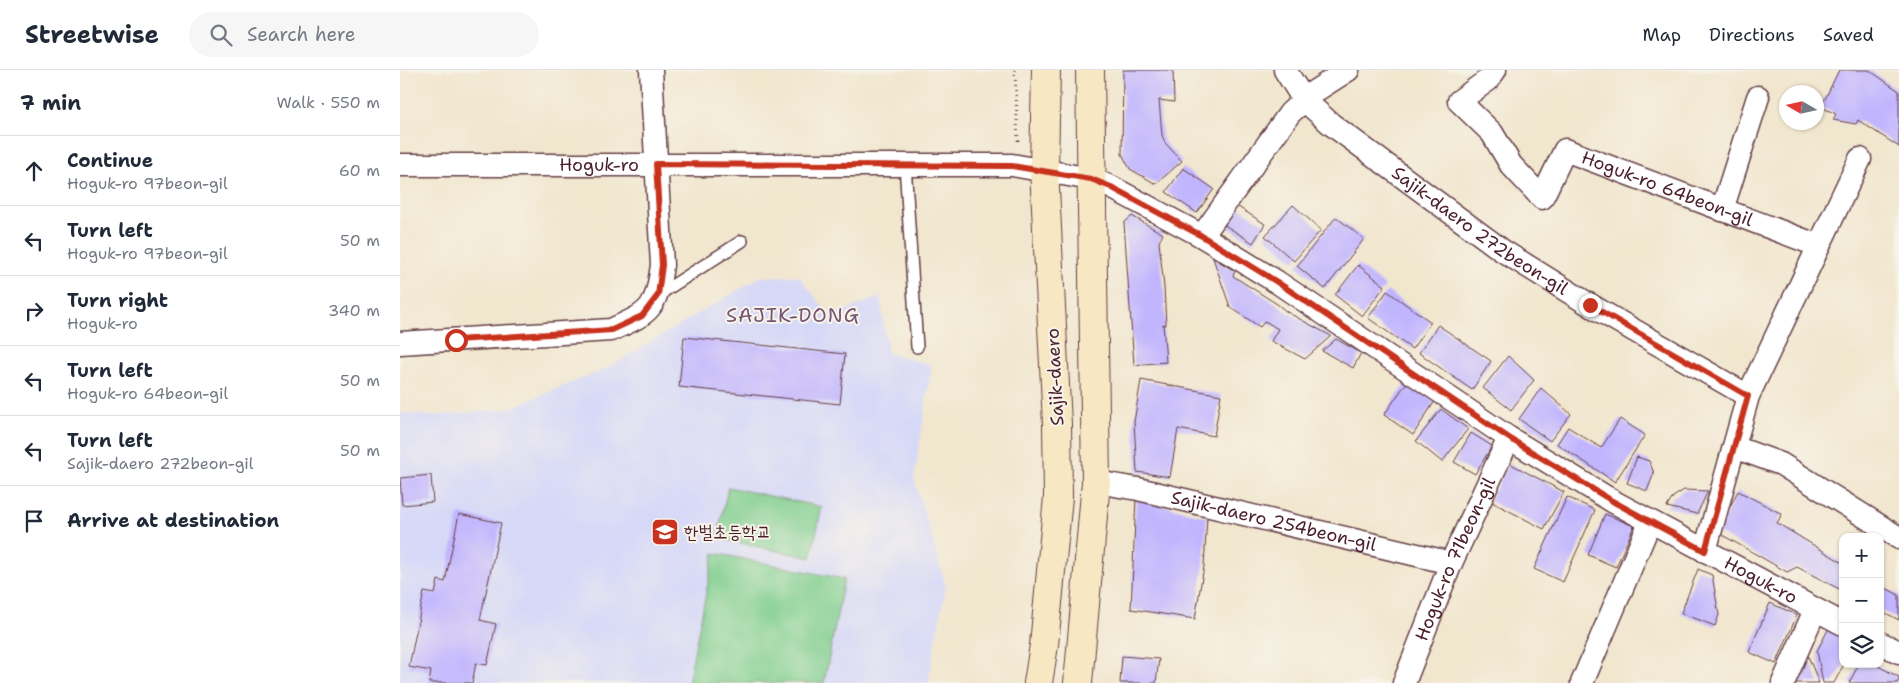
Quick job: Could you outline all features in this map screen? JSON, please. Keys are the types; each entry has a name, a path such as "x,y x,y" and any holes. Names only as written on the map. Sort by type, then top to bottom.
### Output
{"main road":[{"name":"Sajik-daero","path":"1038,683 1044,644 1058,497 1058,424 1032,167 1046,70"},
{"path":"1078,683 1096,482 1090,70"}],"street":[{"path":"400,343 612,330 642,316 658,295 662,265 651,70"},
{"name":"Sajik-daero 272beon-gil","path":"1285,70 1304,100 1331,124 1406,181 1504,251 1590,305 1748,396"},
{"path":"1202,236 1290,113 1304,100 1348,70"},
{"name":"Hoguk-ro 64beon-gil","path":"1495,70 1488,80 1459,101 1492,133 1511,165 1542,198 1565,150 1819,246"},
{"path":"1722,210 1758,97"},
{"path":"1705,551 1748,396 1860,160"},
{"name":"Hoguk-ro","path":"400,165 905,164 1032,167 1091,179 1111,187 1202,236 1301,298 1509,438 1650,522 1841,623"},
{"name":"Hoguk-ro 71beon-gil","path":"1404,683 1451,563 1509,438"},
{"path":"1734,447 1782,464 1899,538"},
{"name":"Sajik-daero 254beon-gil","path":"1096,482 1138,489 1451,563"},
{"path":"1582,683 1650,522"},
{"path":"1783,683 1815,610"},
{"path":"1884,644 1899,652"}],"lane":[{"path":"905,164 917,347"},
{"path":"658,295 742,241"}],"path":[{"path":"1015,70 1032,167"}],"shaded area":[{"name":"한벌초등학교","path":"799,276 830,316 880,297 888,353 932,365 914,478 946,586 928,683 400,683 400,413 433,416 508,409 607,368 760,277"}],"green space":[{"path":"728,487 822,507 811,558 717,538"},
{"path":"714,553 844,579 824,683 688,683"}],"building":[{"path":"1123,70 1173,70 1174,102 1159,100 1162,135 1165,143 1182,161 1156,184 1130,169 1122,154"},
{"path":"1839,70 1869,70 1899,91 1899,147 1858,120 1856,124 1833,120 1836,114 1824,108 1824,101"},
{"path":"1183,168 1214,189 1197,213 1166,192"},
{"path":"1235,205 1265,224 1253,243 1223,224"},
{"path":"1293,205 1321,230 1294,261 1265,236"},
{"path":"1132,216 1163,234 1159,242 1164,287 1166,325 1163,324 1166,362 1134,365 1124,223"},
{"path":"1336,217 1364,239 1325,289 1297,266"},
{"path":"1213,258 1235,271 1233,276 1287,312 1331,336 1305,359 1271,341 1278,329 1265,321 1260,327 1230,307"},
{"path":"1358,265 1385,286 1362,316 1335,295"},
{"path":"1387,291 1431,322 1412,349 1368,318"},
{"path":"1438,325 1491,361 1472,390 1419,353"},
{"path":"684,337 845,354 840,404 679,387"},
{"path":"1336,339 1361,353 1353,368 1322,351"},
{"path":"1508,356 1534,380 1511,410 1483,388"},
{"path":"1141,380 1221,395 1214,436 1178,429 1170,477 1137,472 1134,422"},
{"path":"1407,382 1435,401 1413,435 1384,415"},
{"path":"1541,388 1571,414 1550,441 1519,419"},
{"path":"1441,409 1468,429 1442,462 1416,441"},
{"path":"1620,419 1645,435 1615,482 1557,444 1568,427 1601,448"},
{"path":"1471,433 1492,446 1475,474 1454,462"},
{"path":"1637,457 1649,461 1654,473 1647,491 1627,483"},
{"path":"1509,463 1564,492 1544,529 1490,501"},
{"path":"431,475 433,502 402,505 400,478"},
{"path":"1684,490 1708,491 1697,514 1667,507 1673,497"},
{"path":"1738,491 1782,514 1777,523 1839,561 1839,589 1797,567 1787,572 1717,532"},
{"path":"1567,497 1595,510 1563,582 1534,569"},
{"path":"1136,498 1207,517 1204,566 1195,619 1131,609"},
{"path":"459,514 501,523 480,620 496,624 487,665 476,663 472,683 429,683 431,671 409,667 424,592 435,594 438,580 445,582"},
{"path":"1605,514 1634,526 1616,567 1588,555"},
{"path":"1698,569 1712,575 1719,615 1715,626 1681,613"},
{"path":"1884,587 1899,595 1899,620 1884,612"},
{"path":"1770,603 1797,615 1776,664 1749,652"},
{"path":"1830,626 1839,631 1839,668 1842,668 1834,683 1823,683 1817,651"},
{"path":"1804,646 1819,683 1788,683"},
{"path":"1122,656 1159,659 1156,683 1120,683"},
{"path":"1857,668 1882,668 1899,677 1897,683 1849,683"}],"place":[{"name":"한벌초등학교","path":"665,532"}],"district":[{"name":"SAJIK-DONG","path":"793,315"}],"route":[{"path":"456,340 612,330 642,316 658,295 662,265 656,164 905,164 1019,166 1044,169 1091,179 1111,187 1202,236 1277,282 1421,377 1509,438 1614,502 1705,551 1748,396 1590,305"}]}
